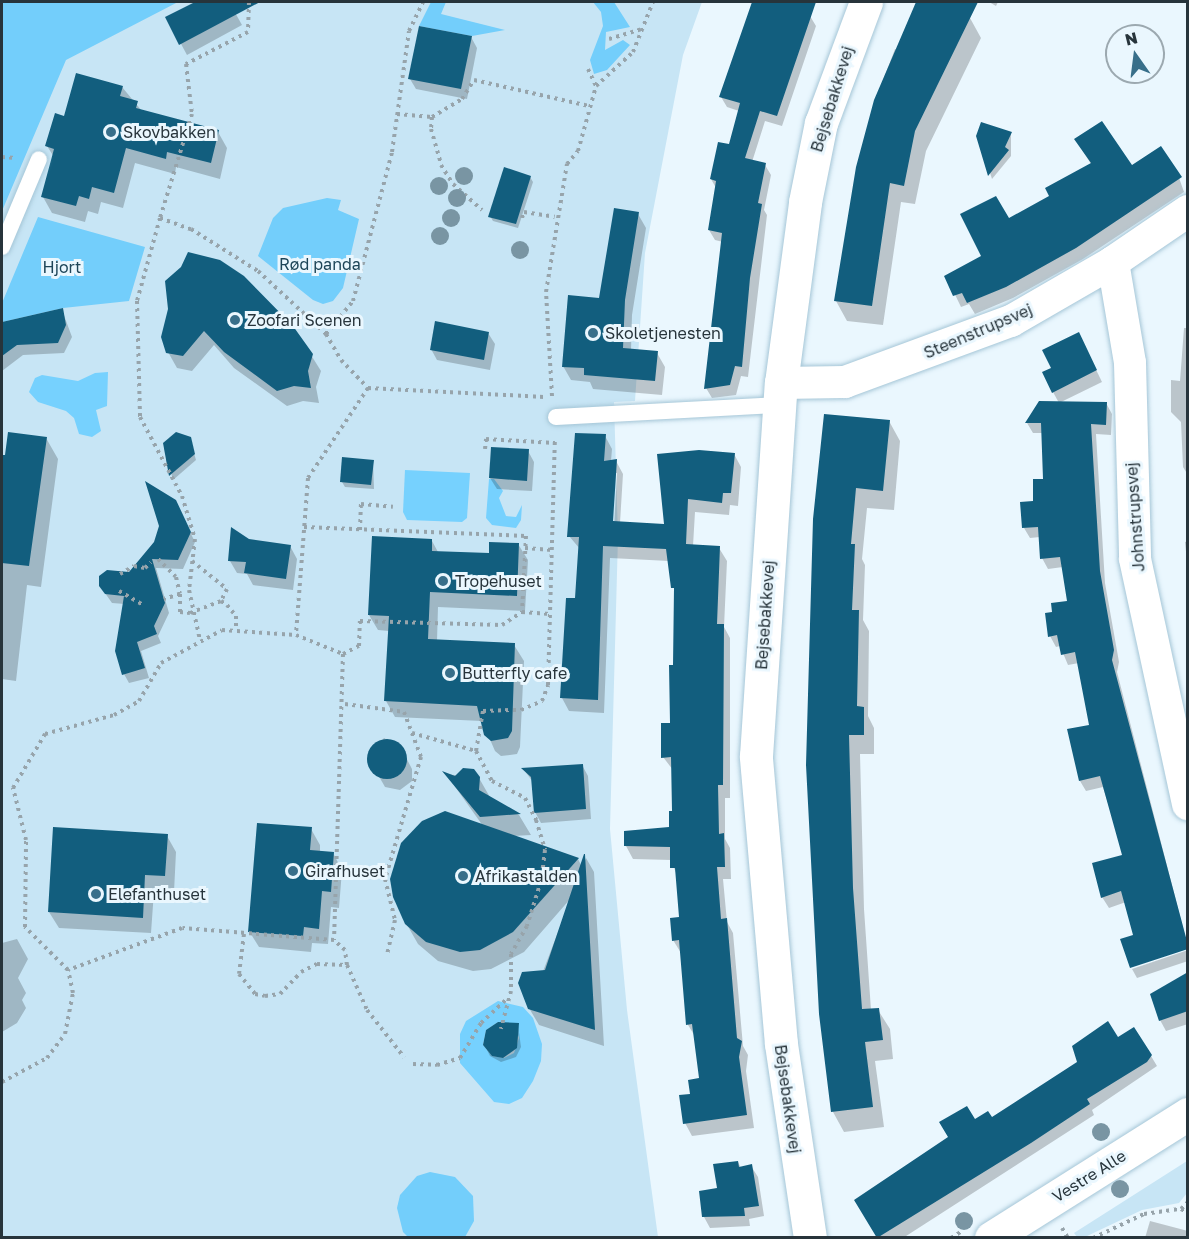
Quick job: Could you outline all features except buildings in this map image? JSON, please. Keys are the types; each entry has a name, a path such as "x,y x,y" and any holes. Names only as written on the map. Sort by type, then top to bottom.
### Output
{"street":[{"name":"Bejsebakkevej","path":"810,1238 781,1044 756,756 780,394 804,202 821,123 866,2"},
{"name":"Steenstrupsvej","path":"780,394 845,382 897,365 1011,321 1113,262 1188,211"},
{"name":"Johnstrupsvej","path":"1113,262 1130,363 1135,559 1188,804"},
{"name":"Vestre Alle","path":"992,1238 1188,1114"}],"lane":[{"path":"2,247 39,159"},
{"path":"556,417 780,394"}],"path":[{"path":"200,640 189,590 195,538 182,496 140,417 138,301 160,218 192,114 186,64 248,32 249,2"},
{"path":"326,334 353,301 392,152 409,31 423,2"},
{"path":"502,1027 510,994 511,954 527,926 541,880 545,850 525,798 492,781 476,752 483,711 521,710 542,701 548,685 556,417 552,398 546,292 555,217 567,164 578,150 596,86 633,52 653,2"},
{"path":"609,39 642,29"},
{"path":"588,69 596,86"},
{"path":"397,114 432,117 462,99 474,80 589,106"},
{"path":"432,117 431,129 441,165 453,184 482,210"},
{"path":"522,218 524,212 555,217"},
{"path":"160,218 191,229 258,272 326,334 341,360 368,388 552,398"},
{"path":"296,635 308,478 368,388"},
{"path":"485,449 486,439 555,444"},
{"path":"360,530 362,504 393,507"},
{"path":"304,527 526,536 522,612"},
{"path":"525,548 552,550"},
{"path":"158,559 176,577 180,594 180,612 190,613 221,601 228,589 192,561"},
{"path":"120,574 134,566 145,568 151,562"},
{"path":"119,591 143,606"},
{"path":"164,599 180,594"},
{"path":"221,601 236,616 236,631"},
{"path":"2,1082 47,1058 65,1034 73,993 68,970 25,927 26,840 13,788 45,734 114,716 139,701 161,663 222,630 296,635 343,654 359,646 360,621 502,626 522,612 550,614"},
{"path":"334,940 345,704 343,654"},
{"path":"345,704 404,712 421,757 385,879 395,920 387,954"},
{"path":"412,733 476,752"},
{"path":"68,970 182,928 334,940 345,950 355,988 404,1057"},
{"path":"244,934 239,974 255,994 280,994 301,972 317,964 347,964"},
{"path":"413,1064 437,1065 460,1058 481,1023 510,994"},
{"path":"1093,1238 1144,1214 1181,1209 1188,1202"},
{"path":"1181,1209 1188,1213"}],"green space":[{"name":"Rød panda","path":"2,2 702,2 683,55 645,253 635,401 614,402 618,537 610,829 627,1010 658,1237 2,1238"},
{"path":"2,2 178,2 66,60 2,211"},
{"path":"431,2 446,2 441,14 505,30 472,36 419,26"},
{"path":"593,2 614,2 630,27 606,32 605,50 623,40 630,45 607,70 594,74 590,60 603,26 601,12"},
{"name":"Rød panda","path":"327,198 341,200 338,210 359,219 343,288 333,301 323,304 313,300 258,256 273,218 283,208"},
{"name":"Hjort","path":"38,217 145,247 129,301 63,308 2,322 2,303"},
{"path":"1187,1161 1187,1193 1179,1203 1142,1210 1085,1237 1077,1237 1074,1233"},
{"path":"430,1172 455,1177 473,1196 474,1221 465,1237 408,1237 403,1232 397,1208 400,1195 417,1176"}],"shaded area":[{"path":"108,372 107,406 96,410 101,431 92,437 79,434 74,418 66,411 38,402 29,392 35,378 42,375 78,381 95,373"},
{"path":"405,470 470,473 467,518 462,522 407,520 403,512"},
{"path":"489,479 494,479 503,491 499,498 506,516 516,517 522,505 521,520 516,528 492,525 486,518"},
{"path":"498,1001 523,1007 533,1018 542,1044 541,1061 533,1081 522,1098 509,1104 494,1102 460,1063 460,1034 466,1021","holes":["498,1022 517,1032 519,1038 514,1053 504,1058 492,1056 483,1045 486,1030"]}],"place":[{"name":"Skovbakken","path":"111,132"},
{"name":"Zoofari Scenen","path":"235,320"},
{"name":"Skoletjenesten","path":"593,333"},
{"name":"Tropehuset","path":"443,581"},
{"name":"Butterfly cafe","path":"450,673"},
{"name":"Girafhuset","path":"293,871"},
{"name":"Afrikastalden","path":"463,876"},
{"name":"Elefanthuset","path":"96,894"}]}
